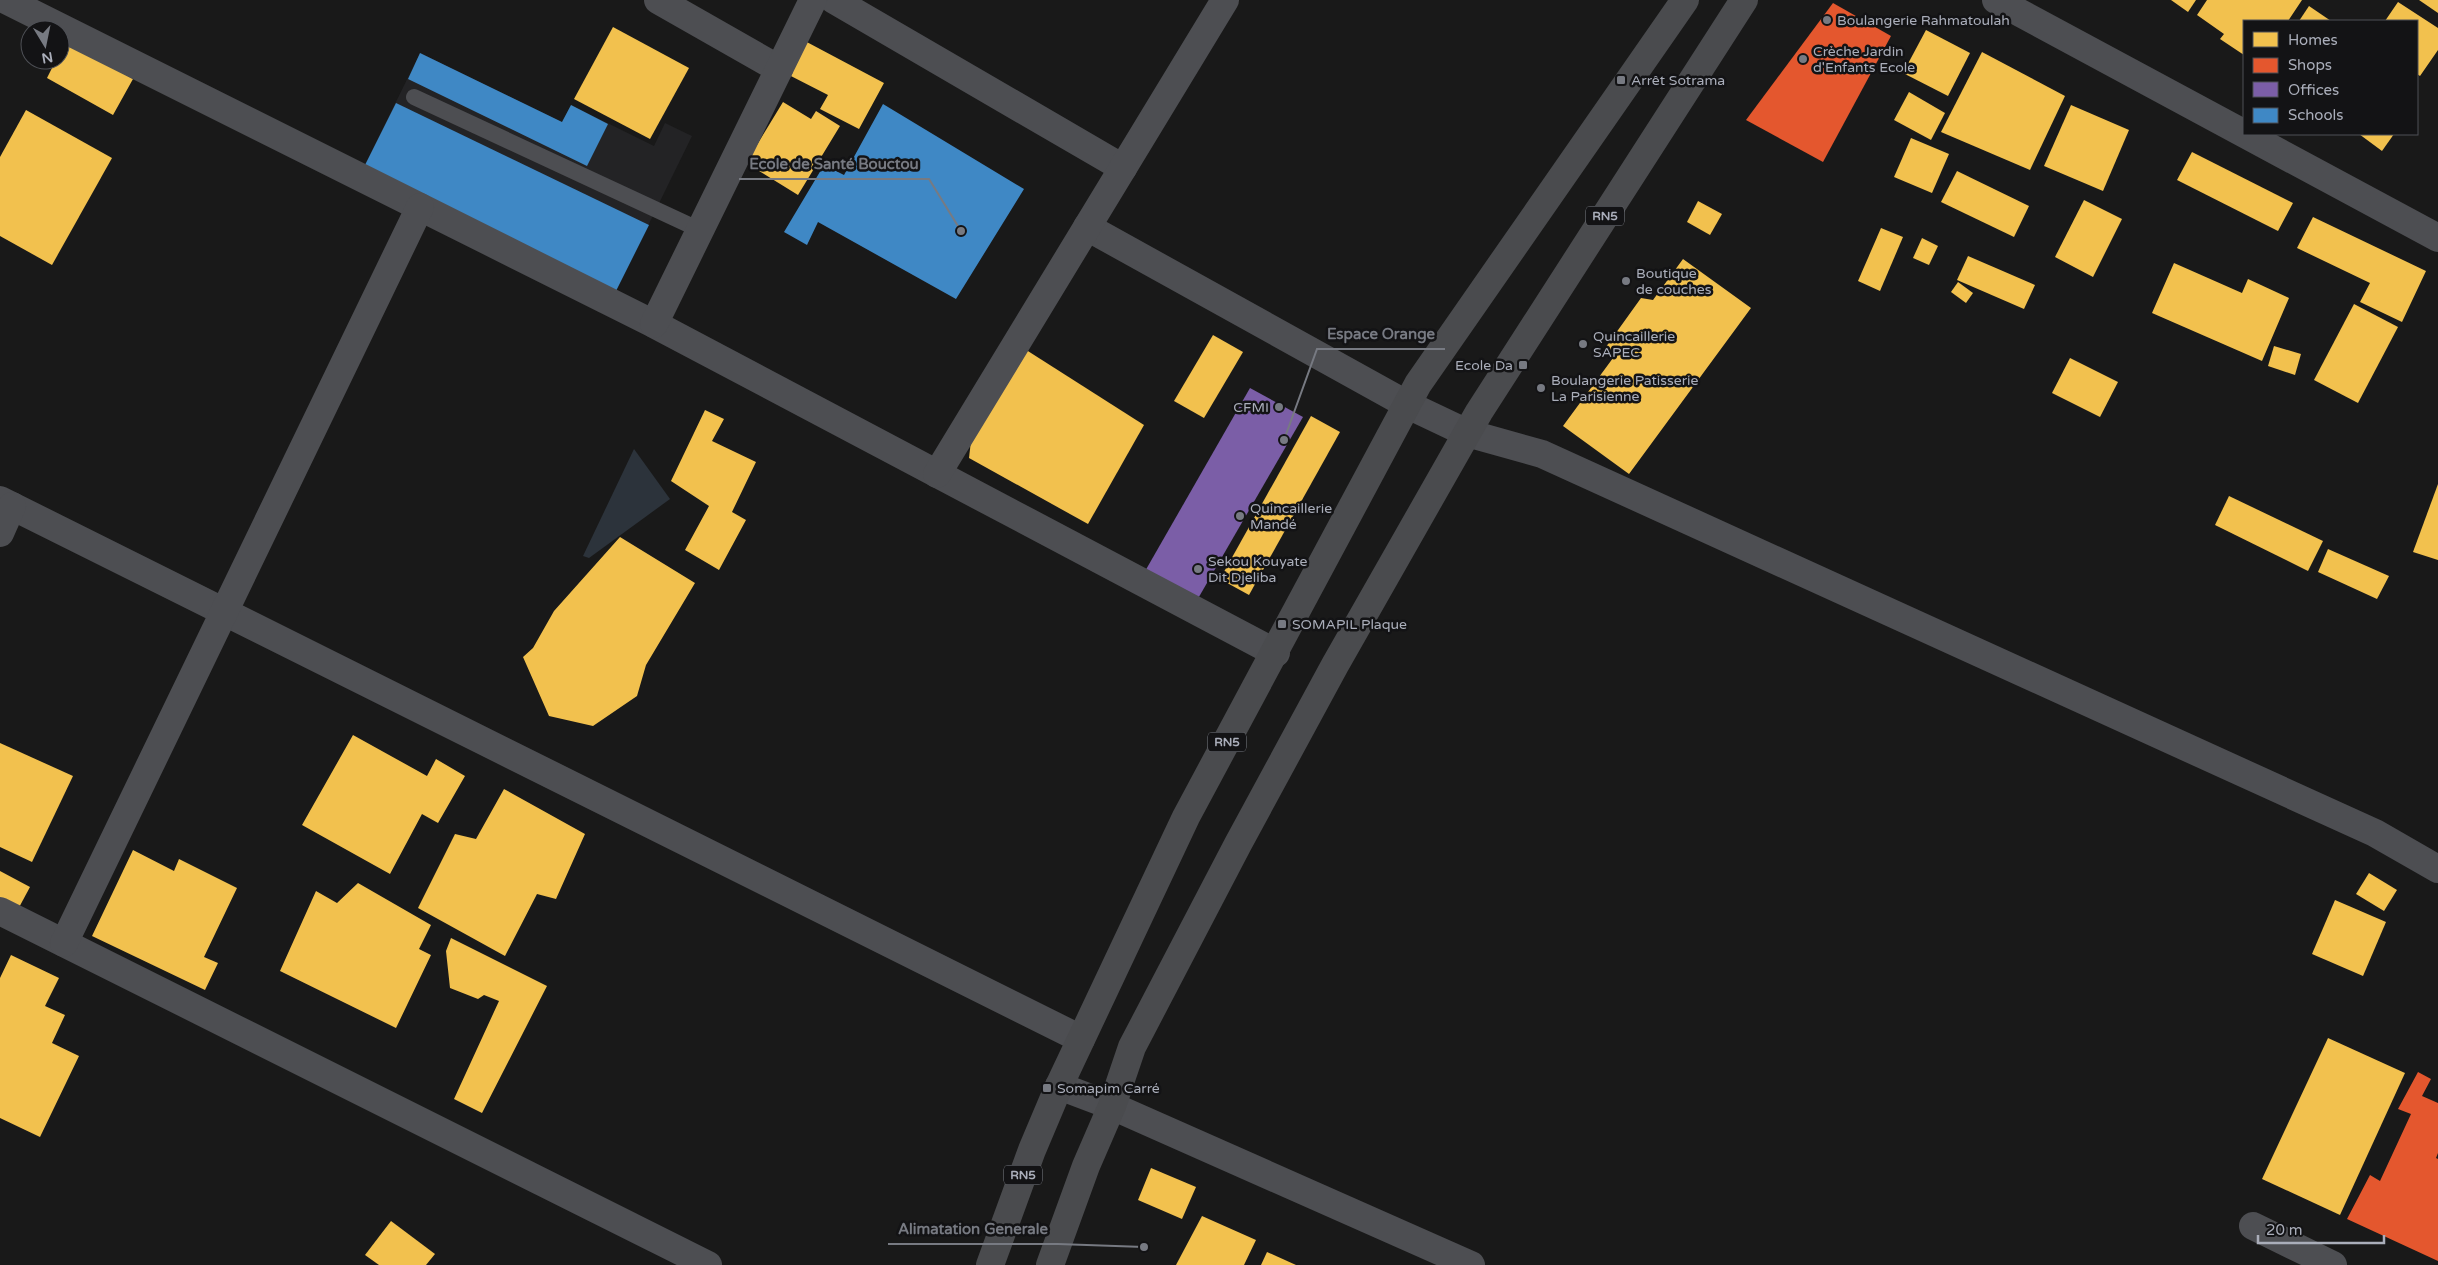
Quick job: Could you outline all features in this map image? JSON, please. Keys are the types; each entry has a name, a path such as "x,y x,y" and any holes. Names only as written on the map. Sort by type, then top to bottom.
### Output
{"highway":[{"name":"RN5","path":"990,1265 1032,1150 1059,1086 1186,817 1276,653 1418,384 1685,0"},
{"name":"RN5","path":"1050,1265 1086,1166 1112,1106 1132,1047 1335,664 1467,433 1744,0"}],"street":[{"path":"6,0 654,324 1276,653"},
{"path":"658,0 779,69"},
{"path":"654,324 813,0"},
{"path":"834,0 1123,168"},
{"path":"937,474 1225,0"},
{"path":"1996,0 2243,132"},
{"path":"2249,135 2437,235"},
{"path":"64,943 420,207"},
{"path":"1087,227 1408,405 1467,433 1542,454 2375,833 2438,869"},
{"path":"0,533 6,503 1081,1039"},
{"path":"0,911 708,1265"},
{"path":"1059,1086 1112,1106 1470,1265"},
{"path":"2253,1226 2333,1265"}],"lane":[{"path":"414,97 700,230"}],"shaded area":[{"path":"420,53 562,122 571,105 654,146 665,123 692,136 616,291 363,169"},
{"path":"634,449 670,499 589,558 583,556"}],"building: Homes":[{"path":"2171,0 2196,0 2188,12"},
{"path":"2207,0 2302,0 2289,20 2243,20 2243,54 2220,39 2224,34 2197,15"},
{"path":"2419,0 2438,0 2438,13"},
{"path":"2398,2 2438,28 2438,50 2420,76 2418,75 2418,20 2386,20"},
{"path":"2309,6 2330,20 2300,20"},
{"path":"613,27 689,68 650,139 574,99"},
{"path":"1926,30 1970,53 1948,96 1903,73"},
{"path":"803,40 884,83 859,129 820,109 828,95 785,73"},
{"path":"70,44 133,79 113,115 47,78 51,70 70,70"},
{"path":"1982,52 2065,96 2030,170 1941,132"},
{"path":"1909,92 1945,113 1931,140 1894,120"},
{"path":"783,102 811,119 816,111 840,126 798,195 746,163"},
{"path":"2071,105 2129,130 2103,191 2044,166"},
{"path":"26,110 112,158 52,265 0,236 0,157"},
{"path":"2360,135 2393,135 2382,151"},
{"path":"1911,138 1949,154 1932,193 1894,177"},
{"path":"2192,152 2293,203 2278,231 2177,180"},
{"path":"1957,171 2029,206 2014,237 1941,202"},
{"path":"2084,200 2122,219 2093,277 2055,257"},
{"path":"1698,201 1722,214 1710,235 1687,222"},
{"path":"2313,217 2426,271 2402,322 2360,302 2370,283 2297,248"},
{"path":"1881,228 1903,237 1880,291 1858,281"},
{"path":"1922,238 1938,246 1929,265 1913,258"},
{"path":"1968,256 2035,285 2024,309 1957,280"},
{"path":"1683,259 1751,308 1629,474 1563,426 1613,358 1603,351 1641,298 1653,300"},
{"path":"2174,263 2242,293 2248,279 2289,298 2262,361 2152,313"},
{"path":"1958,282 1973,293 1966,303 1951,292"},
{"path":"2354,304 2398,327 2358,403 2314,380"},
{"path":"1213,335 1243,352 1204,418 1174,401"},
{"path":"1020,346 1144,425 1088,524 969,458 974,415"},
{"path":"2274,346 2301,354 2295,375 2268,366"},
{"path":"2070,358 2118,382 2100,417 2052,393"},
{"path":"705,410 724,419 712,441 756,462 732,512 746,520 719,570 685,550 709,506 671,481"},
{"path":"1311,416 1340,432 1249,595 1220,579"},
{"path":"2438,484 2438,560 2413,552"},
{"path":"2229,496 2323,541 2308,571 2215,525"},
{"path":"620,537 695,583 646,665 637,696 593,726 549,716 523,657 533,648 554,611"},
{"path":"2328,549 2389,576 2377,599 2318,572"},
{"path":"353,735 427,776 436,759 465,776 438,823 422,814 390,874 302,825"},
{"path":"0,743 73,776 32,862 0,847"},
{"path":"504,789 585,834 556,899 537,894 505,956 418,908 455,834 476,839"},
{"path":"133,850 174,871 179,859 237,888 204,957 218,963 205,990 92,936"},
{"path":"0,871 30,887 16,913 0,905"},
{"path":"2369,873 2397,890 2384,911 2356,894"},
{"path":"358,883 431,925 419,949 431,955 396,1028 280,971 316,891 337,903"},
{"path":"2335,900 2386,922 2363,976 2312,954"},
{"path":"451,938 547,986 482,1113 454,1099 499,1001 484,995 478,999 450,988 446,951"},
{"path":"11,955 59,978 45,1006 65,1015 52,1043 79,1056 40,1137 0,1118 0,978"},
{"path":"2328,1038 2405,1073 2340,1215 2262,1179"},
{"path":"1151,1168 1196,1187 1182,1219 1138,1200"},
{"path":"1202,1216 1256,1240 1244,1265 1176,1265"},
{"path":"391,1221 435,1254 426,1265 379,1265 365,1255"},
{"path":"1267,1252 1296,1265 1261,1265"}],"building: Shops":[{"path":"1833,3 1891,36 1823,162 1746,120"},
{"path":"2418,1072 2431,1079 2422,1096 2438,1103 2438,1153 2436,1158 2438,1159 2438,1261 2347,1219 2370,1175 2380,1181 2411,1114 2398,1109"}],"building: Offices":[{"path":"1250,388 1303,417 1196,602 1144,573"}],"building: Schools":[{"path":"420,53 562,122 571,105 608,124 587,166 408,79"},
{"path":"396,103 649,225 616,291 363,169"},
{"path":"883,104 1024,189 956,299 818,222 807,245 784,232 824,165 844,175"}],"place":[{"name":"Boulangerie Rahmatoulah","path":"1827,20"},
{"name":"Crèche Jardin d'Enfants Ecole","path":"1803,59"},
{"name":"Arrêt Sotrama","path":"1621,80"},
{"name":"Ecole de Santé Bouctou","path":"961,231"},
{"name":"Boutique de couches","path":"1626,281"},
{"name":"Quincaillerie SAPEC","path":"1583,344"},
{"name":"Ecole Da","path":"1523,365"},
{"name":"Boulangerie Patisserie La Parisienne","path":"1541,388"},
{"name":"CFMI","path":"1279,407"},
{"name":"Espace Orange","path":"1284,440"},
{"name":"Quincaillerie Mandé","path":"1240,516"},
{"name":"Sekou Kouyate Dit Djeliba","path":"1198,569"},
{"name":"SOMAPIL Plaque","path":"1282,624"},
{"name":"Somapim Carré","path":"1047,1088"},
{"name":"Alimatation Generale","path":"1144,1247"}]}
